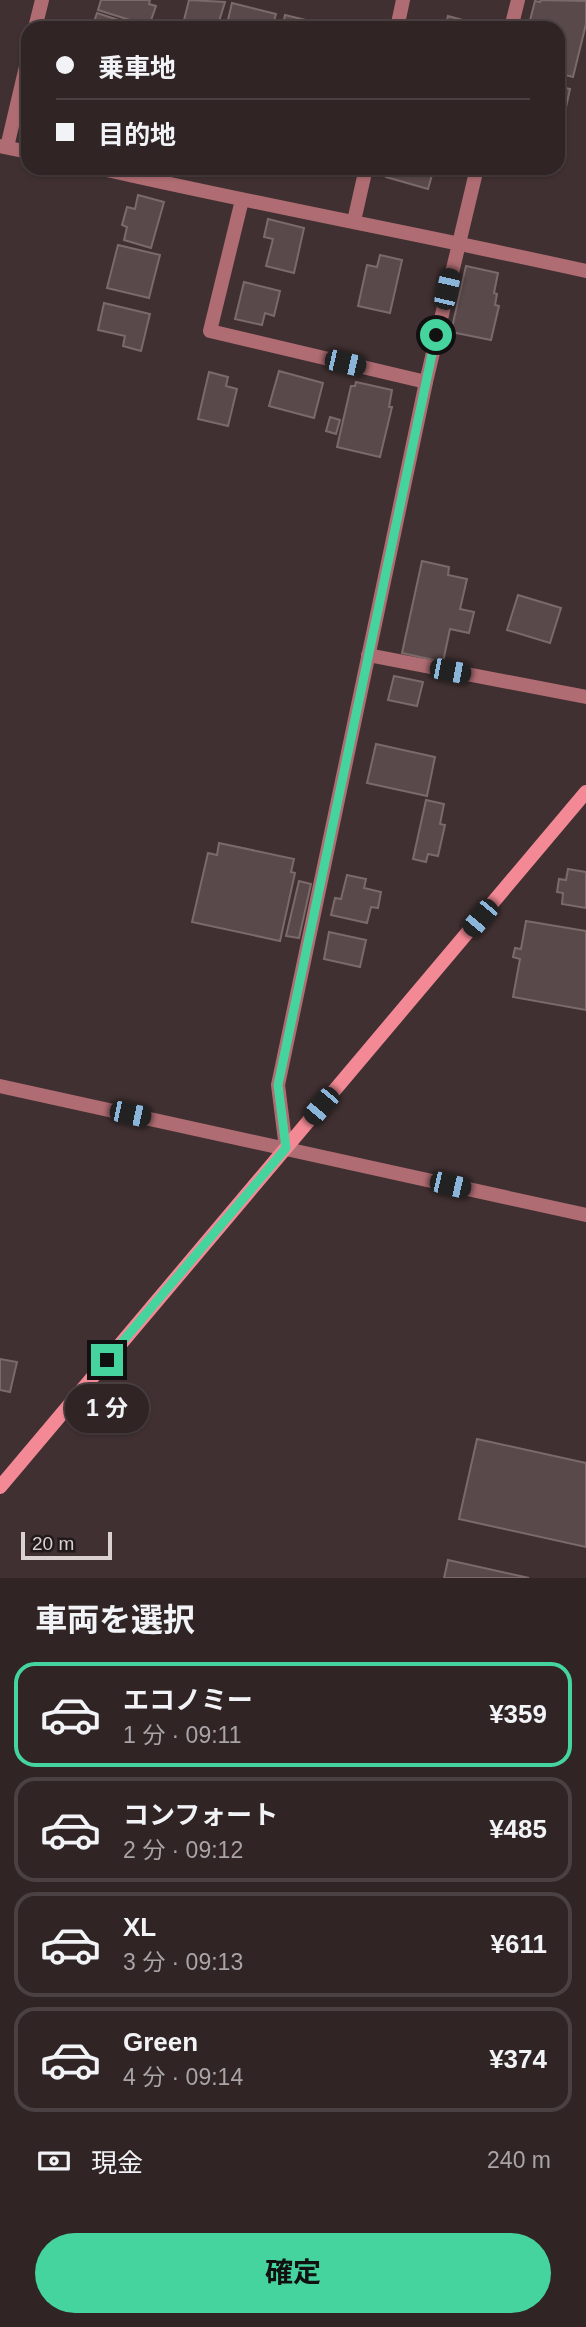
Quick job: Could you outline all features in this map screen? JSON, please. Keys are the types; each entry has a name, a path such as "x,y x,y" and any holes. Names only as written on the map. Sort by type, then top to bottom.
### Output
{"street":[{"path":"37,21 42,0"},
{"path":"398,21 403,0"},
{"path":"513,21 518,0"},
{"path":"21,83 3,147 21,151"},
{"path":"130,175 586,271"},
{"path":"354,221 364,175"},
{"path":"286,1148 278,1085 426,382 475,175"},
{"path":"242,200 210,331 426,382"},
{"path":"369,655 586,698"},
{"path":"0,1488 586,792"},
{"path":"0,1086 586,1215"}],"building":[{"path":"101,0 150,0 149,4 156,6 151,21 133,21 98,10"},
{"path":"189,0 225,2 219,21 184,21"},
{"path":"535,1 586,1 586,24 573,77 565,75 565,21 530,21"},
{"path":"232,3 276,14 274,21 228,21"},
{"path":"97,13 122,21 94,21"},
{"path":"285,15 310,21 284,21"},
{"path":"448,16 466,21 447,21"},
{"path":"565,88 570,89 565,112"},
{"path":"387,175 432,175 428,189 386,177"},
{"path":"138,195 164,202 151,248 124,240 127,227 122,225 127,207 135,209"},
{"path":"268,219 304,228 294,273 266,266 273,239 264,237"},
{"path":"118,245 160,255 149,298 107,288"},
{"path":"380,255 402,260 390,313 358,306 367,265 377,267"},
{"path":"466,266 498,273 494,293 497,294 495,305 499,306 491,340 451,332"},
{"path":"244,282 280,291 274,316 265,313 262,325 235,319"},
{"path":"104,303 150,314 141,351 123,346 125,336 98,330"},
{"path":"279,371 323,383 314,418 269,406"},
{"path":"209,372 228,377 226,386 237,389 228,426 198,419"},
{"path":"356,382 392,390 389,407 392,407 380,457 337,447 351,386 355,386"},
{"path":"330,417 340,420 336,434 326,431"},
{"path":"422,561 449,567 448,575 467,579 460,609 474,612 469,633 450,629 443,662 402,653"},
{"path":"518,595 561,608 550,643 507,630"},
{"path":"394,676 423,682 417,706 388,700"},
{"path":"376,744 435,757 427,796 367,783"},
{"path":"426,800 444,804 440,824 445,825 438,856 428,854 426,862 413,859"},
{"path":"219,843 294,859 291,872 295,873 280,941 192,922 208,853 217,855"},
{"path":"568,869 586,872 586,908 562,904 563,893 557,892 559,879 566,880"},
{"path":"347,875 366,879 364,888 381,892 378,908 371,907 367,923 331,915 335,898 341,899"},
{"path":"299,881 311,884 299,938 286,936"},
{"path":"526,921 586,931 586,1010 513,997 520,959 513,957 515,948 521,949"},
{"path":"329,932 366,940 360,967 324,959"},
{"path":"0,1359 17,1362 10,1392 0,1390"},
{"path":"477,1439 586,1463 586,1547 459,1519"},
{"path":"448,1560 529,1578 444,1578"}],"route":[{"path":"107,1360 286,1148 278,1085 436,335"}]}
